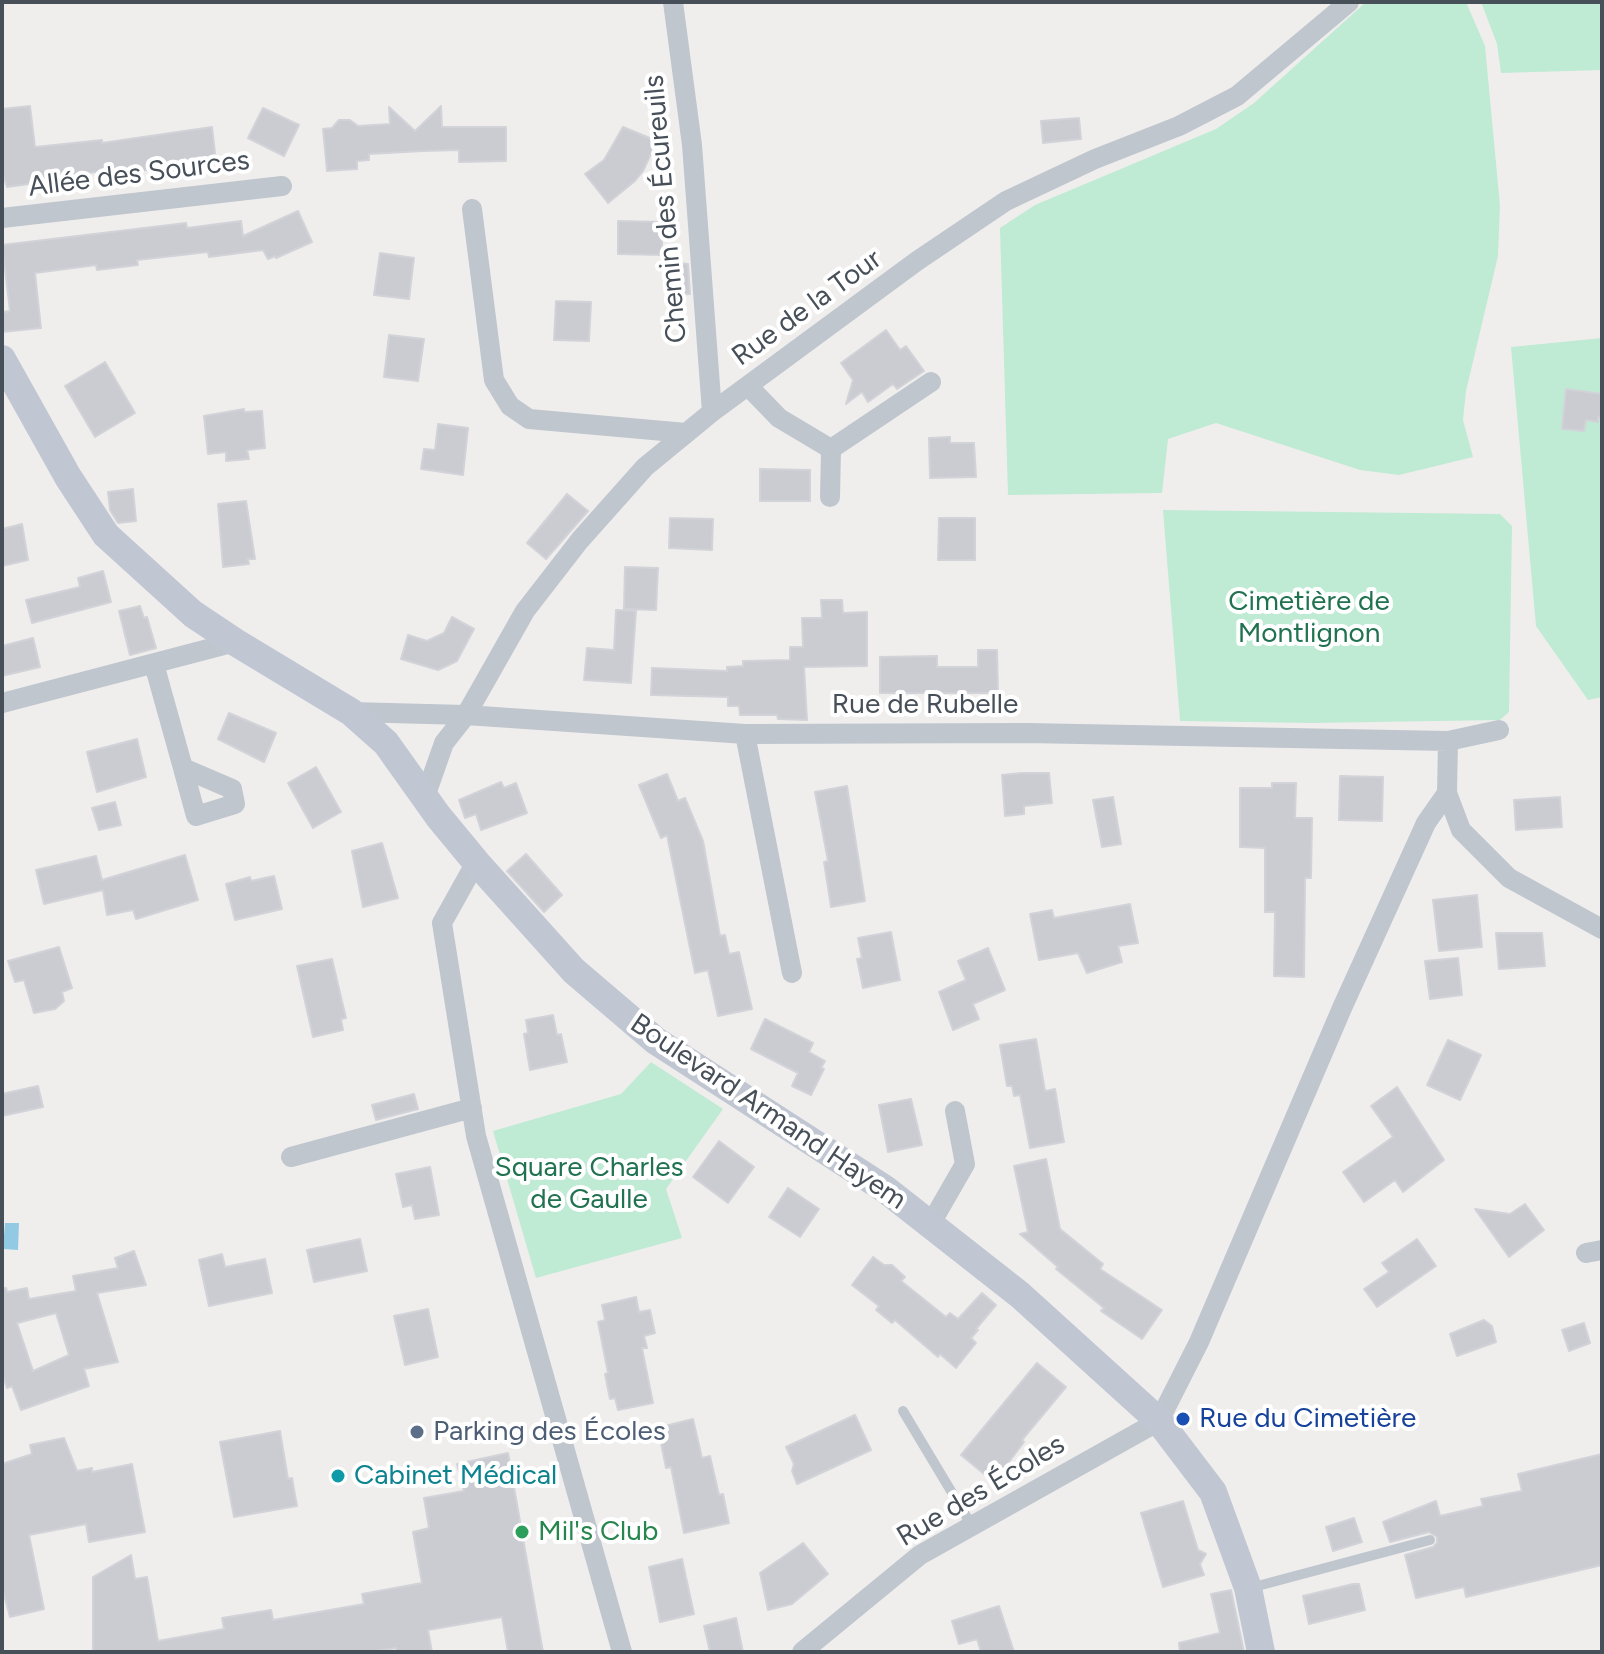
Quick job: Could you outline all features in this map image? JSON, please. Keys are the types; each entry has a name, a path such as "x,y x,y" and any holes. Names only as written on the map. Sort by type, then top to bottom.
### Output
{"main road":[{"name":"Boulevard Armand Hayem","path":"2,359 68,477 106,535 193,614 351,712 386,743 476,862 574,971 656,1041 885,1189 1020,1295 1159,1421 1213,1492 1248,1588 1261,1652"}],"street":[{"name":"Chemin des Écureuils","path":"673,2 692,145 712,412"},
{"name":"Rue de la Tour","path":"425,797 444,743 466,715 525,611 645,467 712,412 917,261 1006,201 1095,159 1179,126 1237,96 1349,2"},
{"name":"Allée des Sources","path":"2,218 282,186"},
{"path":"472,209 494,380 510,406 529,419 686,433"},
{"path":"831,449 931,382"},
{"path":"748,386 779,418 831,449"},
{"path":"830,497 831,449"},
{"path":"2,703 235,642"},
{"path":"154,664 183,768"},
{"name":"Rue de Rubelle","path":"351,712 466,715 745,734 1026,733 1448,741 1499,730"},
{"path":"745,734 792,973"},
{"path":"1448,741 1447,793 1461,830 1509,878 1602,929"},
{"path":"1159,1421 1199,1342 1342,1008 1420,837 1447,793"},
{"path":"476,862 442,923 476,1136 622,1652"},
{"path":"291,1157 472,1108"},
{"path":"930,1225 965,1164 955,1111"},
{"name":"Rue des Écoles","path":"802,1652 920,1555 1159,1421"}],"lane":[{"path":"903,1411 972,1526"},
{"path":"1248,1588 1430,1540"}],"green space":[{"path":"1366,2 1466,2 1485,46 1500,206 1498,256 1466,391 1463,420 1473,457 1399,475 1360,470 1216,423 1168,439 1162,493 1008,495 1000,228 1035,205 1216,129 1254,103"},
{"path":"1481,2 1602,2 1602,70 1501,73 1497,44"},
{"path":"1602,338 1602,697 1588,700 1536,626 1511,347"},
{"name":"Cimetière de Montlignon","path":"1163,510 1500,514 1512,526 1509,712 1500,720 1312,723 1180,721"},
{"name":"Square Charles de Gaulle","path":"651,1062 723,1109 666,1189 682,1238 536,1278 493,1131 621,1094"}],"water":[{"path":"5,1223 19,1223 18,1250 3,1249"}],"building":[{"path":"30,106 35,147 102,140 102,143 212,127 216,161 124,173 124,169 51,177 51,181 7,187 2,172 2,109"},
{"path":"441,106 442,127 506,127 506,161 459,162 459,150 369,154 369,160 357,161 357,169 327,171 323,129 332,128 339,120 350,120 358,126 390,124 389,107 415,131"},
{"path":"263,108 299,125 284,156 248,138"},
{"path":"1079,118 1081,139 1043,143 1041,121"},
{"path":"623,127 657,141 643,171 608,203 585,174 604,160"},
{"path":"298,211 312,242 276,258 268,259 263,250 209,257 208,252 137,260 138,265 97,270 96,265 35,273 41,328 2,332 2,312 10,311 2,245 186,223 187,228 241,221 243,236"},
{"path":"618,221 662,222 662,255 618,254"},
{"path":"380,253 414,258 409,299 374,295"},
{"path":"672,262 688,264 690,294 673,295"},
{"path":"556,301 591,302 589,341 554,340"},
{"path":"886,330 900,350 906,346 924,371 897,389 893,384 868,402 862,392 846,404 853,380 841,363"},
{"path":"389,335 424,339 418,381 384,377"},
{"path":"105,362 135,413 95,437 65,386"},
{"path":"1566,389 1602,394 1602,418 1598,417 1598,422 1586,420 1584,431 1562,429"},
{"path":"244,409 244,412 262,411 265,448 247,450 249,459 226,461 226,452 208,454 204,416"},
{"path":"438,424 468,428 463,475 421,469 424,449 435,450"},
{"path":"950,437 950,443 974,443 976,477 930,478 929,438"},
{"path":"760,469 810,470 810,501 760,501"},
{"path":"133,489 136,521 118,523 110,510 108,492"},
{"path":"567,494 588,511 546,559 527,543"},
{"path":"246,501 255,559 248,559 249,564 223,567 218,504"},
{"path":"670,518 713,519 712,550 669,548"},
{"path":"939,518 975,518 975,560 938,560"},
{"path":"22,524 28,560 2,566 2,529"},
{"path":"625,567 658,568 656,610 624,609"},
{"path":"103,571 111,602 32,623 26,600 80,587 78,578"},
{"path":"821,600 842,600 843,613 867,612 867,666 804,667 807,720 778,719 777,715 740,715 739,706 728,706 728,697 651,695 652,668 727,671 727,667 743,666 743,661 790,660 790,647 803,647 802,618 822,618"},
{"path":"140,606 144,618 147,617 156,648 130,655 119,611"},
{"path":"616,610 636,611 631,683 584,680 587,648 614,650"},
{"path":"452,617 474,629 457,661 438,670 401,659 408,635 427,641 444,633"},
{"path":"33,638 40,667 2,676 2,646"},
{"path":"978,650 997,650 998,693 880,693 880,657 937,656 937,667 978,667"},
{"path":"229,713 276,733 264,762 218,739"},
{"path":"137,739 146,777 97,792 87,752"},
{"path":"316,767 341,812 313,828 288,783"},
{"path":"1049,773 1052,803 1024,806 1024,814 1005,816 1002,775"},
{"path":"667,774 678,801 685,798 703,841 720,936 725,935 729,954 739,952 752,1009 718,1016 708,970 695,973 667,835 661,838 639,785"},
{"path":"1340,776 1383,777 1382,821 1339,820"},
{"path":"501,782 504,788 516,783 527,813 481,830 476,814 465,818 459,800"},
{"path":"1272,783 1296,783 1295,818 1312,818 1311,878 1305,878 1304,977 1274,976 1275,912 1265,912 1265,848 1240,847 1240,788 1272,788"},
{"path":"847,786 865,901 831,907 824,862 828,861 815,792"},
{"path":"1113,797 1121,844 1102,847 1093,800"},
{"path":"1560,797 1562,827 1516,830 1514,800"},
{"path":"115,802 121,825 99,830 92,808"},
{"path":"382,843 398,898 363,907 352,851"},
{"path":"526,854 562,895 544,912 507,871"},
{"path":"185,855 198,900 136,919 133,910 107,915 103,890 44,904 36,870 96,856 102,880"},
{"path":"274,876 282,909 235,920 226,884 250,877 251,881"},
{"path":"1477,895 1482,947 1439,951 1433,900"},
{"path":"1130,904 1138,943 1118,946 1122,962 1087,973 1078,953 1039,960 1030,914 1052,910 1054,918"},
{"path":"891,932 900,980 863,988 857,959 862,958 858,938"},
{"path":"1496,933 1542,933 1545,966 1499,969"},
{"path":"59,947 72,988 62,992 64,1001 55,1009 34,1013 24,980 15,982 8,961"},
{"path":"988,948 1005,990 973,1004 979,1019 953,1030 939,992 966,980 958,961"},
{"path":"1458,958 1462,995 1430,999 1425,961"},
{"path":"332,959 346,1018 341,1019 343,1030 313,1037 297,966"},
{"path":"553,1015 567,1062 530,1070 524,1034 528,1033 526,1020"},
{"path":"765,1019 813,1043 809,1052 825,1061 811,1095 792,1086 798,1073 751,1049"},
{"path":"1036,1039 1045,1091 1055,1089 1064,1142 1030,1148 1020,1095 1014,1096 1012,1086 1007,1086 1000,1045"},
{"path":"1448,1040 1481,1055 1460,1100 1427,1085"},
{"path":"38,1086 43,1107 2,1116 2,1094"},
{"path":"1397,1087 1444,1160 1403,1192 1395,1180 1364,1202 1343,1172 1393,1137 1371,1106"},
{"path":"414,1094 418,1109 376,1120 372,1105"},
{"path":"911,1099 922,1145 888,1152 879,1105"},
{"path":"719,1141 754,1167 728,1203 693,1177"},
{"path":"1046,1159 1060,1229 1103,1264 1100,1269 1162,1310 1142,1339 1101,1311 1104,1308 1056,1269 1058,1267 1020,1234 1028,1232 1014,1166"},
{"path":"430,1167 439,1215 415,1219 412,1205 403,1207 396,1174"},
{"path":"788,1188 819,1209 800,1237 769,1217"},
{"path":"1525,1204 1544,1230 1509,1257 1475,1209 1510,1214"},
{"path":"360,1239 367,1271 314,1282 307,1250"},
{"path":"1417,1239 1436,1266 1377,1307 1364,1289 1389,1272 1382,1263"},
{"path":"134,1251 146,1285 97,1293 118,1362 84,1369 89,1386 21,1410 12,1386 7,1388 2,1373 2,1289 6,1288 7,1292 27,1288 29,1299 76,1291 73,1276 118,1268 115,1258","holes":["56,1313 69,1355 33,1371 17,1323"]},
{"path":"222,1254 225,1267 265,1259 272,1293 209,1306 199,1260"},
{"path":"873,1257 884,1265 892,1265 905,1277 901,1281 946,1317 950,1313 958,1319 982,1293 996,1305 976,1329 971,1338 976,1343 956,1368 940,1354 938,1357 895,1320 892,1323 876,1310 879,1306 852,1285"},
{"path":"636,1297 639,1312 650,1310 655,1333 644,1336 647,1348 642,1348 653,1403 618,1410 615,1398 610,1399 598,1322 605,1320 602,1305"},
{"path":"428,1309 438,1357 405,1365 394,1316"},
{"path":"1484,1320 1492,1326 1496,1342 1457,1356 1450,1334"},
{"path":"1584,1323 1590,1343 1569,1351 1562,1330"},
{"path":"1037,1363 1066,1387 1022,1440 1024,1442 1003,1470 998,1466 989,1478 961,1455"},
{"path":"855,1415 871,1450 797,1484 792,1471 794,1464 786,1447"},
{"path":"693,1419 702,1458 710,1456 729,1523 684,1533 671,1467 666,1468 661,1427"},
{"path":"280,1431 288,1479 292,1478 297,1506 234,1517 220,1442"},
{"path":"64,1438 77,1471 92,1468 92,1472 132,1464 145,1532 89,1542 86,1524 29,1535 44,1609 10,1617 2,1587 2,1464 32,1454 30,1445"},
{"path":"508,1453 543,1652 508,1652 502,1617 428,1630 432,1652 397,1652 396,1648 371,1652 93,1652 93,1577 131,1555 135,1579 147,1577 158,1641 224,1629 222,1618 271,1610 273,1620 364,1604 362,1594 422,1583 413,1532 429,1528 424,1498 464,1491 457,1464"},
{"path":"1602,1454 1602,1565 1466,1597 1464,1587 1416,1598 1405,1555 1433,1547 1437,1537 1429,1532 1390,1542 1383,1522 1436,1501 1440,1516 1483,1506 1481,1499 1522,1491 1518,1474"},
{"path":"1183,1501 1198,1550 1206,1554 1200,1564 1204,1575 1163,1587 1141,1513"},
{"path":"1354,1518 1362,1542 1333,1551 1326,1527"},
{"path":"803,1543 828,1574 792,1604 768,1610 760,1573"},
{"path":"682,1559 694,1614 660,1622 649,1567"},
{"path":"1359,1584 1365,1610 1309,1624 1303,1596"},
{"path":"1231,1590 1244,1652 1180,1652 1179,1643 1220,1633 1211,1594"},
{"path":"999,1606 1014,1652 981,1652 977,1639 959,1644 952,1621"},
{"path":"736,1618 743,1652 710,1652 704,1626"}],"place":[{"name":"Rue du Cimetière","path":"1183,1419"},
{"name":"Parking des Écoles","path":"417,1432"},
{"name":"Cabinet Médical","path":"338,1476"},
{"name":"Mil's Club","path":"522,1532"}]}
